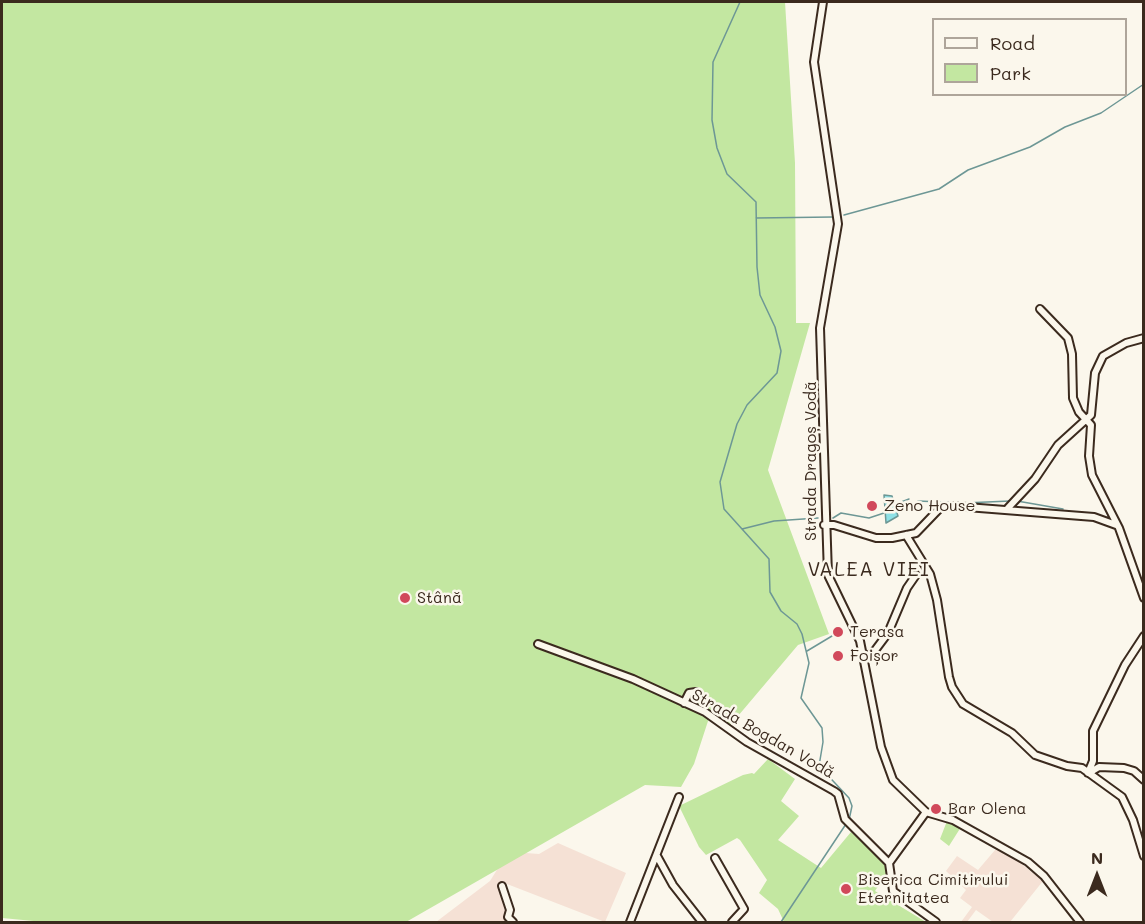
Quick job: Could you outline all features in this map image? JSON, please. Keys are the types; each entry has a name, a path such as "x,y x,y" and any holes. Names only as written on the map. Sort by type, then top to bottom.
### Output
{"street":[{"name":"Strada Dragoș Vodă","path":"823,2 814,62 838,224 820,328 824,370 824,525 828,575 860,641 889,773 902,791 926,812 952,820 1028,862 1044,876 1080,922"},
{"path":"1040,309 1068,338 1072,354 1073,398 1091,426 1089,456 1092,475 1117,526 1143,598"},
{"path":"1008,508 1035,479 1058,445 1091,415 1095,373 1101,358 1118,346 1143,338"},
{"path":"824,525 834,525 876,538 906,535 916,533 937,511 946,506 1008,508 1094,517 1117,526"},
{"path":"906,535 930,574 937,600 949,677 952,687 963,704 1012,733 1035,755 1067,766 1082,768 1122,797 1133,820 1143,856"},
{"path":"864,657 873,653 888,633 907,588 916,575"},
{"path":"1088,773 1094,761 1093,731 1125,665 1143,636"},
{"name":"Strada Bogdan Vodă","path":"538,644 575,659 602,666 705,712 756,748 834,791 845,819 889,863"},
{"path":"684,703 688,693 696,692"},
{"path":"1088,773 1099,767 1124,768 1134,771 1143,780"},
{"path":"630,922 679,797"},
{"path":"926,812 889,863 893,891 936,922"},
{"path":"657,856 673,885 702,922"},
{"path":"715,858 744,909 732,922"},
{"path":"502,886 510,910 508,917 513,922"}],"shaded area":[{"path":"558,843 626,873 605,922 507,884 505,887 514,916 508,922 436,922 490,881 505,857 513,852 539,854"},
{"path":"1000,847 1043,881 1010,922 993,922 976,910 967,922 961,922 972,907 960,898 966,890 946,871 957,856 978,870"}],"green space":[{"path":"2,2 785,2 795,163 796,323 810,323 768,470 829,634 798,645 727,729 709,718 694,764 681,787 645,785 406,922 44,922 2,918"},
{"path":"768,759 795,779 781,801 799,816 778,840 821,868 851,832 886,864 888,871 875,891 926,922 784,922 778,909 759,893 767,880 740,840 737,838 706,855 699,847 679,806 743,775 754,774"},
{"path":"947,821 961,827 949,846 940,839"}],"water":[{"path":"884,495 892,496 898,516 886,523"}],"waterway":[{"path":"740,2 713,62 712,120 717,148 727,174 756,202 760,295 775,327 781,351 777,373 747,405 737,424 720,482 724,509 769,559 770,592 781,611 797,624 802,634 809,663 801,698 822,728 823,742 819,766 849,798 852,806 849,820"},
{"path":"1127,95 1144,84"},
{"path":"844,215 939,189 968,170 1030,147 1065,127 1101,113 1126,96"},
{"path":"756,218 833,217"},
{"path":"896,504 909,499"},
{"path":"918,501 964,503 1010,501"},
{"path":"1017,501 1063,509"},
{"path":"833,518 841,513 869,518 884,513"},
{"path":"742,529 774,521 818,518"},
{"path":"807,651 832,636"},
{"path":"781,922 846,824"}],"place":[{"name":"Zeno House","path":"872,506"},
{"name":"Stână","path":"405,598"},
{"name":"Terasa","path":"838,632"},
{"name":"Foișor","path":"838,656"},
{"name":"Bar Olena","path":"936,809"},
{"name":"Biserica Cimitirului Eternitatea","path":"846,889"}],"district":[{"name":"VALEA VIEI","path":"869,570"}]}
